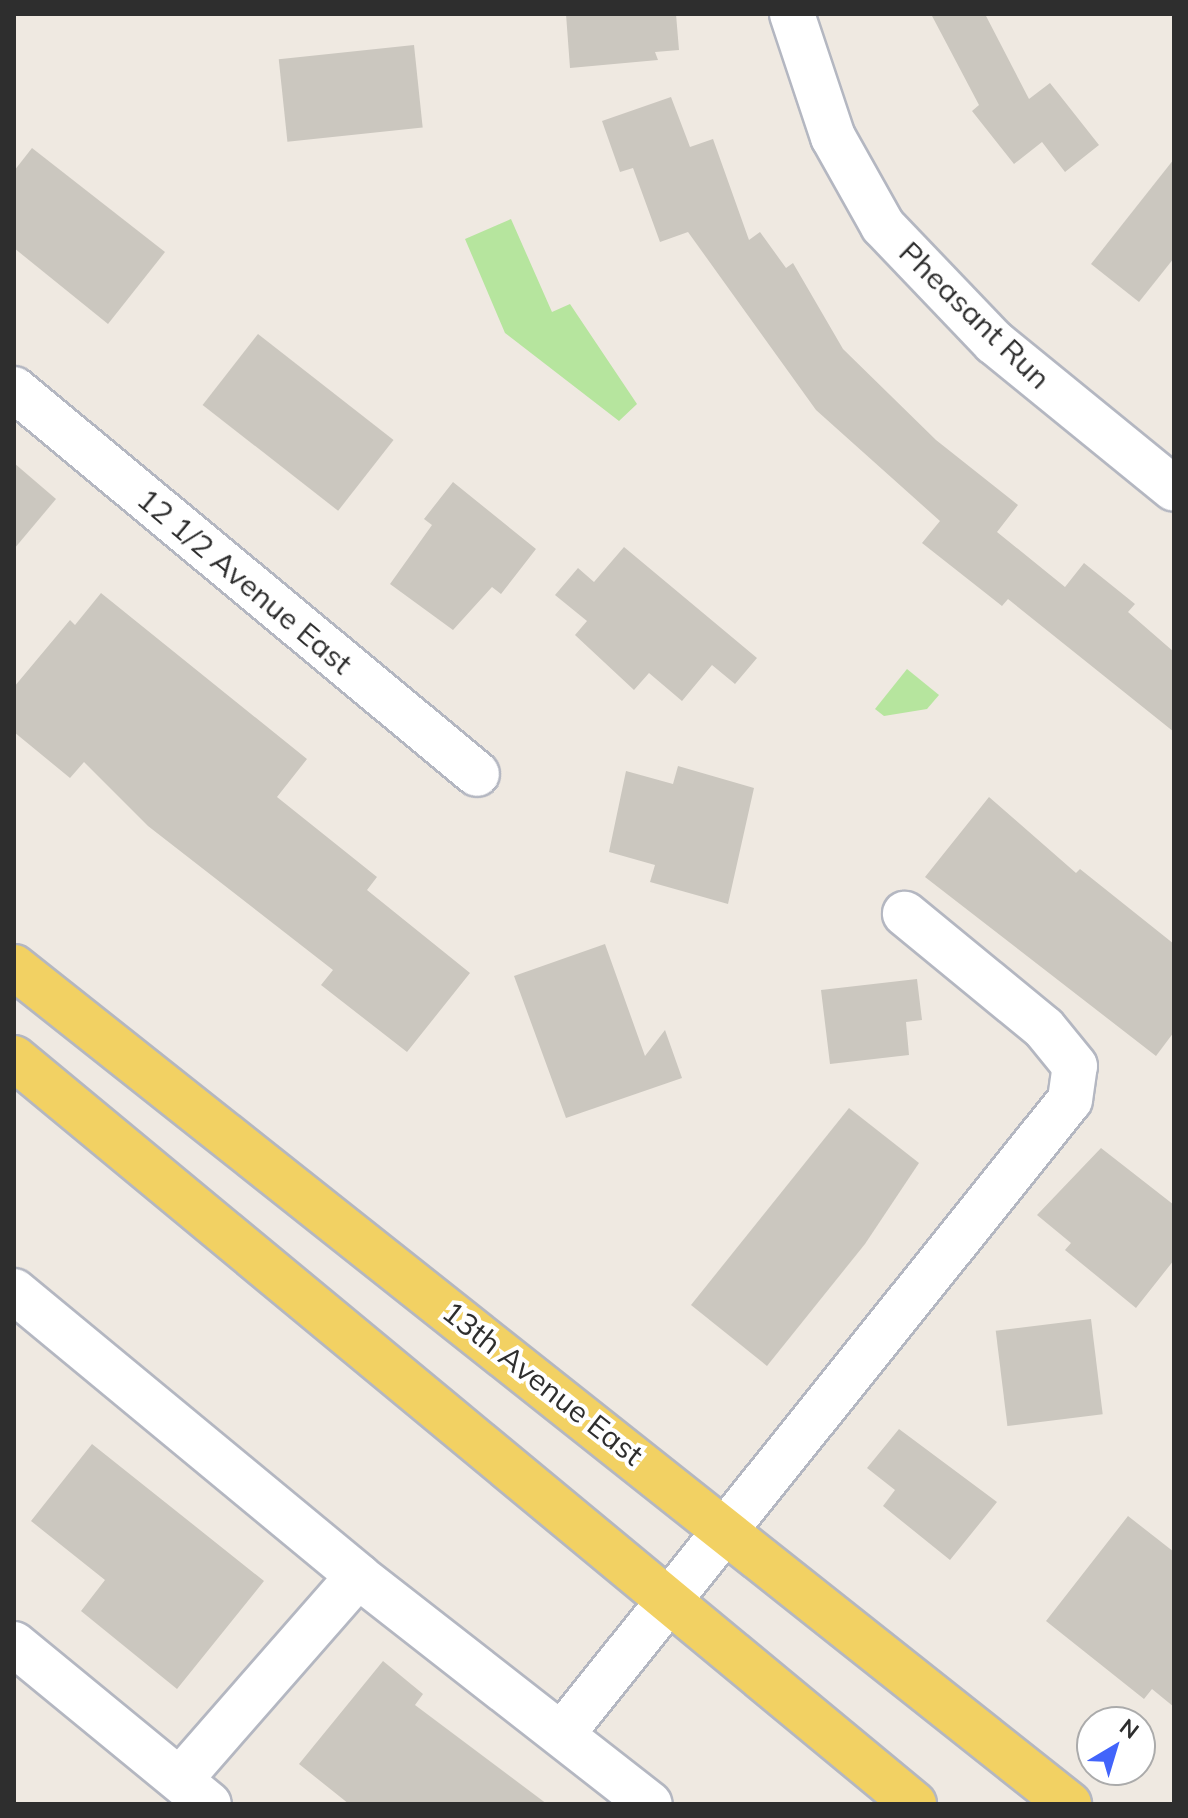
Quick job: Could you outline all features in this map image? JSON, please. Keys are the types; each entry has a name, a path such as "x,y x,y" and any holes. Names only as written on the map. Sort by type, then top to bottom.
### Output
{"main road":[{"name":"13th Avenue East","path":"14,967 725,1527 1069,1804"},
{"path":"14,1058 914,1804"}],"street":[{"name":"Pheasant Run","path":"792,14 833,137 883,226 994,342 1174,489"},
{"name":"12 1/2 Avenue East","path":"14,389 477,774"},
{"path":"562,1734 665,1600 1070,1100 1075,1066 1044,1028 905,914"},
{"path":"14,1291 358,1576 650,1804"},
{"path":"14,1644 194,1792 358,1576"}],"green space":[{"path":"511,219 552,312 570,304 637,404 619,421 505,333 465,239"},
{"path":"907,669 939,695 927,709 884,716 875,709"}],"building":[{"path":"566,14 676,14 679,50 655,52 658,60 570,68"},
{"path":"931,14 985,14 1029,99 1050,83 1099,145 1065,172 1042,142 1014,164 972,111 979,105"},
{"path":"414,45 423,128 287,142 279,59"},
{"path":"671,97 690,147 713,139 749,240 760,232 786,268 793,263 843,349 936,440 1018,505 997,532 1065,587 1084,563 1135,604 1128,612 1174,652 1174,732 1008,599 1002,606 922,543 940,521 816,410 688,232 660,242 633,168 620,172 602,121"},
{"path":"32,148 165,252 108,324 14,248 14,171"},
{"path":"1174,159 1174,258 1139,302 1091,264"},
{"path":"258,334 394,440 338,511 203,405"},
{"path":"14,463 56,499 14,549"},
{"path":"453,482 536,549 501,594 492,587 453,630 390,584 432,525 424,519"},
{"path":"624,547 757,658 735,684 712,665 682,701 649,673 634,690 575,635 587,621 555,595 578,568 594,582"},
{"path":"101,593 307,759 277,797 377,877 367,890 470,973 407,1052 321,985 333,970 148,826 84,762 70,778 14,732 14,687 70,620 75,625"},
{"path":"678,766 754,788 728,904 650,882 655,865 609,852 626,771 673,784"},
{"path":"989,797 1076,873 1080,869 1174,944 1174,1032 1156,1056 925,877"},
{"path":"605,944 645,1056 665,1030 682,1078 566,1118 514,976"},
{"path":"917,979 922,1020 906,1022 909,1055 830,1064 821,990"},
{"path":"849,1108 919,1163 865,1244 767,1366 691,1305"},
{"path":"1101,1148 1174,1205 1174,1260 1136,1308 1065,1250 1071,1243 1037,1215"},
{"path":"1091,1319 1103,1414 1007,1426 996,1331"},
{"path":"899,1429 997,1502 950,1560 883,1506 895,1490 867,1468"},
{"path":"92,1444 264,1581 177,1689 81,1611 105,1580 31,1521"},
{"path":"1128,1516 1174,1552 1174,1707 1152,1689 1144,1699 1046,1621"},
{"path":"383,1661 423,1694 415,1705 547,1804 349,1804 299,1764"}]}
